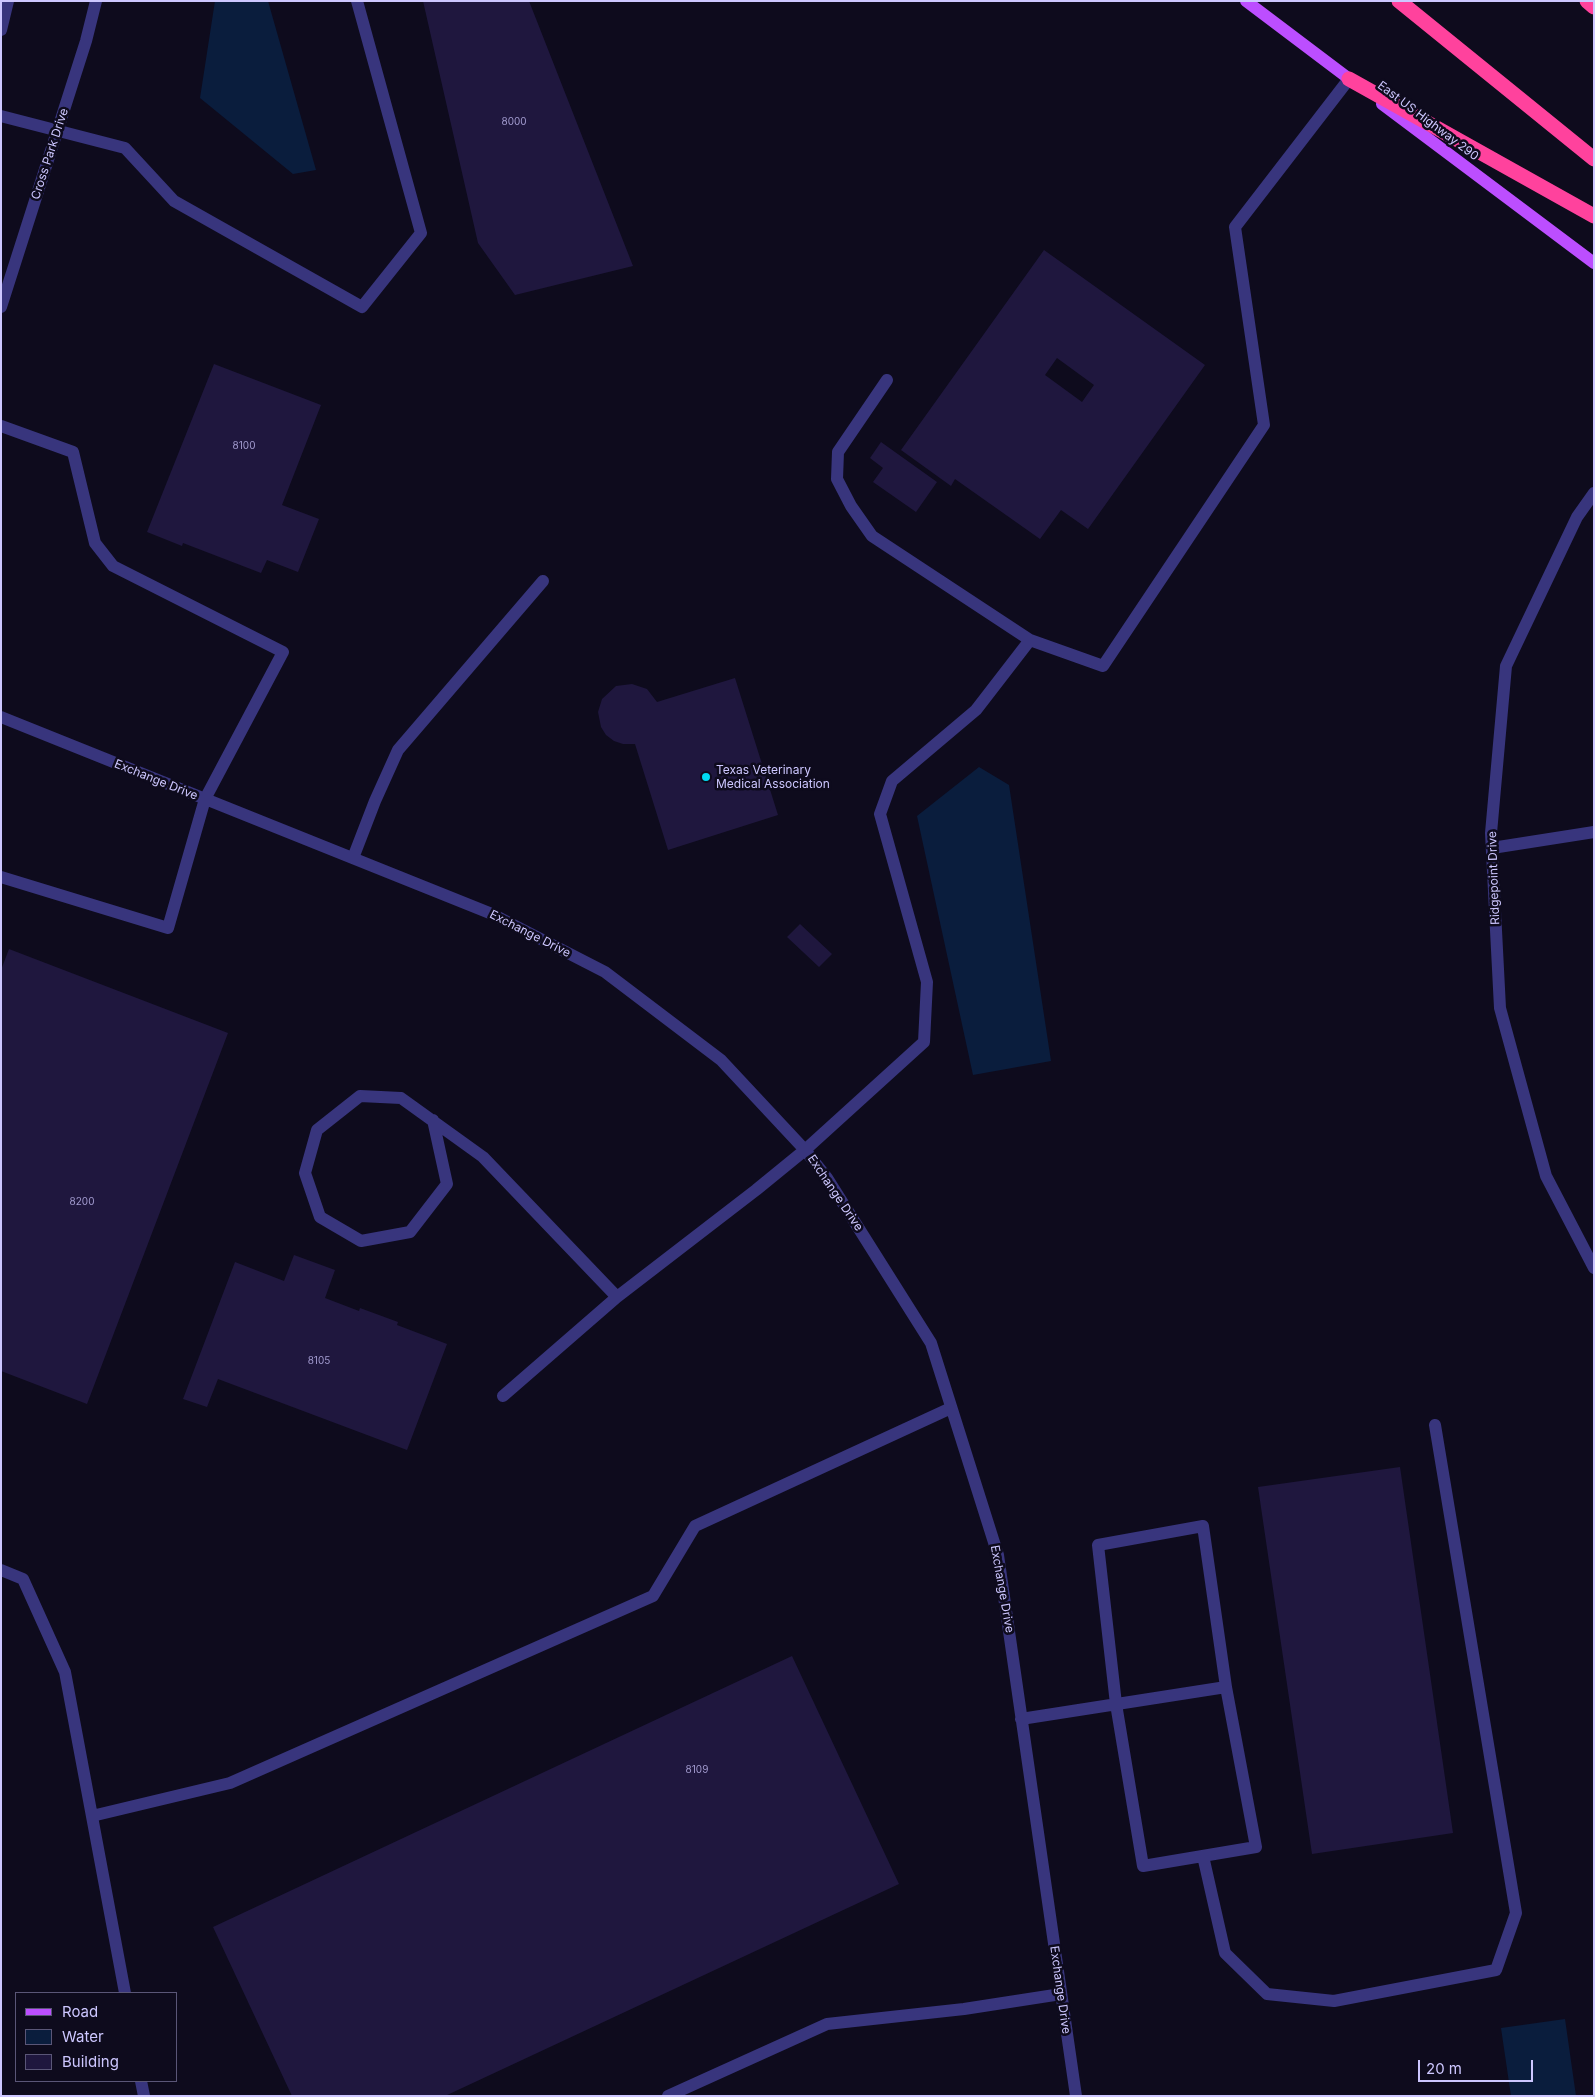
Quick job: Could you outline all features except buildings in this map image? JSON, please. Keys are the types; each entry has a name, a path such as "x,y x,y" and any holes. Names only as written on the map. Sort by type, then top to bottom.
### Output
{"highway":[{"path":"1399,1 1594,159"},
{"path":"1586,1 1594,7"},
{"path":"1349,79 1594,216"}],"main road":[{"name":"East US Highway 290","path":"1246,1 1594,263"}],"street":[{"path":"1,30 8,1"},
{"name":"Cross Park Drive","path":"1,307 86,41 96,1"},
{"path":"1,116 125,148 174,201 362,306 421,233 357,1"},
{"path":"887,380 838,452 838,478 851,506 872,536 1030,640 1103,666 1264,426 1235,227 1349,79"},
{"path":"1,426 73,452 94,543 113,566 283,652 205,799 168,928 1,877"},
{"name":"Ridgepoint Drive","path":"1594,492 1577,517 1506,666 1491,833 1500,1008 1546,1176 1594,1268"},
{"path":"353,858 375,801 398,750 543,581"},
{"path":"503,1396 617,1297 805,1150 924,1042 927,982 880,814 892,780 976,710 1030,640"},
{"name":"Exchange Drive","path":"1,717 492,914 605,972 721,1060 805,1150 827,1178 930,1343 998,1555 1076,2096"},
{"path":"1492,848 1594,832"},
{"path":"433,1120 447,1184 410,1232 361,1241 320,1217 305,1173 317,1130 360,1096 401,1098 433,1120 483,1157 617,1297"},
{"path":"92,1816 230,1782 653,1596 695,1526 951,1408"},
{"path":"1203,1856 1224,1953 1267,1994 1334,2001 1496,1970 1516,1913 1435,1425"},
{"path":"1203,1526 1226,1687 1256,1847 1143,1866 1116,1704 1098,1545 1203,1526"},
{"path":"1,1570 23,1579 65,1672 125,1992"},
{"path":"1021,1719 1226,1687"},
{"path":"668,2096 827,2024 964,2009 1061,1994"},
{"path":"141,2082 144,2096"}],"water":[{"path":"215,1 268,1 316,170 293,174 200,98"},
{"path":"979,767 1009,785 1051,1061 973,1075 917,816"},
{"path":"1565,2019 1576,2096 1511,2096 1501,2028"}],"place":[{"name":"Texas Veterinary Medical Association","path":"706,777"}]}
